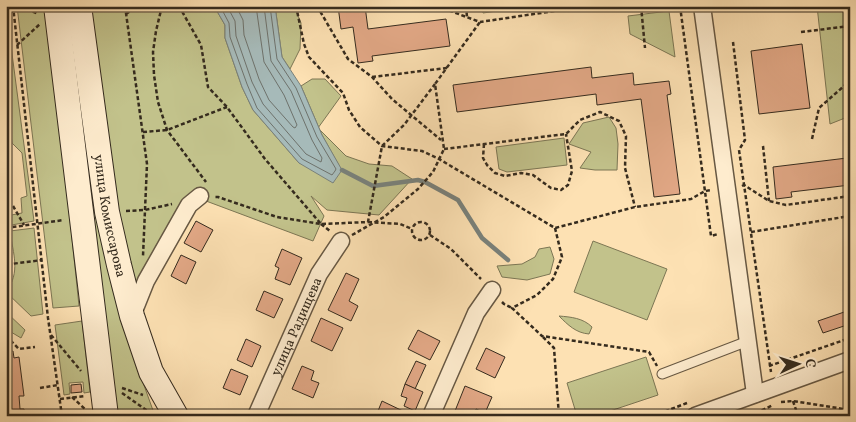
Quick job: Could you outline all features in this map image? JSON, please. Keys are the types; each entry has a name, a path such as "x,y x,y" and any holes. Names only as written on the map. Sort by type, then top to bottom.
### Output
{"main road":[{"name":"улица Комиссарова","path":"79,6 107,212 132,316 164,406"},
{"name":"улица Комиссарова","path":"47,10 96,413"}],"street":[{"path":"702,6 755,394"},
{"path":"132,316 146,281 189,205 206,189"},
{"name":"улица Радищева","path":"256,416 319,274 341,241"},
{"path":"431,416 476,313 492,290"},
{"path":"695,416 755,394 776,395 850,360"}],"lane":[{"path":"662,374 748,340"}],"path":[{"path":"13,6 50,334 62,416"},
{"path":"21,6 47,10"},
{"path":"125,6 147,164 143,256"},
{"path":"126,14 138,6"},
{"path":"162,6 153,52 158,102 167,130 206,189 218,197 277,217 321,224 368,222 400,224 412,229"},
{"path":"179,6 201,44 208,87 227,107 265,159 321,224"},
{"path":"296,6 304,44 309,57 343,93 348,110 360,127 382,146 422,150 555,228 635,207 691,199 705,191"},
{"path":"317,6 348,59 372,77 392,99 442,141"},
{"path":"437,6 480,22 588,6"},
{"path":"466,6 467,17"},
{"path":"641,6 645,48"},
{"path":"680,6 711,236"},
{"path":"368,222 382,146 404,125 480,22"},
{"path":"800,32 850,26"},
{"path":"733,42 744,140 740,150 744,185 770,366 776,395 793,401 843,409"},
{"path":"372,77 447,68"},
{"path":"812,139 819,108 850,79"},
{"path":"341,241 384,217 418,189 433,172 444,149 435,84"},
{"path":"143,132 167,130 227,107"},
{"path":"444,149 566,134 580,120 600,112 619,121 626,136 625,168 635,207"},
{"path":"484,144 486,165 495,173 506,176 521,173 534,175 551,188 561,190 568,185 572,171 566,134"},
{"path":"763,146 769,201"},
{"path":"744,185 769,201 786,205 850,196"},
{"path":"206,189 218,197"},
{"path":"13,206 24,225"},
{"path":"751,232 850,216"},
{"path":"420,221 426,222 430,226 431,232 428,238 423,240 417,239 413,235 412,229 420,221"},
{"path":"6,284 10,283 11,264 6,228 38,223"},
{"path":"512,308 536,295 553,278 562,257 555,228"},
{"path":"430,235 451,249 504,304 512,308 554,348 559,416"},
{"path":"11,264 42,260"},
{"path":"50,334 86,377"},
{"path":"6,336 19,348 35,347"},
{"path":"542,336 649,352 662,374"},
{"path":"752,372 850,338"},
{"path":"40,388 58,385"},
{"path":"116,388 148,397 164,406 149,412 116,388"},
{"path":"60,399 86,396"},
{"path":"72,397 96,413"},
{"path":"793,401 798,416"},
{"path":"826,416 850,408"}],"green space":[{"path":"17,6 48,6 79,306 53,308"},
{"path":"90,6 214,6 225,25 225,38 242,87 253,110 299,163 342,171 320,130 346,156 369,164 392,166 412,179 379,215 327,210 311,196 324,216 313,241 190,195 135,293 121,250"},
{"path":"275,6 294,6 301,23 300,49 290,69 282,57"},
{"path":"482,6 531,6 483,13"},
{"path":"817,6 850,6 850,116 830,124"},
{"path":"6,8 34,221 6,226 6,216 22,213 21,198 27,196 22,153 12,143 6,95"},
{"path":"669,11 675,57 630,34 628,16"},
{"path":"67,14 121,321 155,416 116,416"},
{"path":"312,79 325,79 341,96 319,127 301,86"},
{"path":"609,117 616,128 618,144 617,170 580,168 591,152 569,144 583,123"},
{"path":"564,138 567,165 507,172 499,169 496,147"},
{"path":"34,228 43,314 31,316 6,292 11,285 15,270 10,231"},
{"path":"593,241 667,269 647,320 574,292"},
{"path":"550,247 554,259 550,274 527,280 502,277 497,266 522,264 535,257 539,249"},
{"path":"6,312 25,330 21,338 6,329"},
{"path":"559,316 585,322 592,327 589,334 576,330"},
{"path":"82,321 90,392 84,393 83,382 69,383 70,394 64,395 55,325"},
{"path":"646,357 658,395 595,416 577,416 567,383"}],"water":[{"path":"214,6 275,6 282,57 301,86 322,135 342,170 333,183 299,163 253,110 242,87 225,38 225,25"}],"building":[{"path":"338,6 365,6 368,29 446,19 450,46 372,56 373,61 358,63 353,27 341,29"},
{"path":"802,44 810,108 759,114 751,51"},
{"path":"591,67 592,78 633,73 634,85 669,81 671,94 667,95 680,194 654,197 641,99 597,105 596,94 457,112 453,85"},
{"path":"850,158 850,185 791,192 792,197 776,199 773,167"},
{"path":"196,221 213,230 201,252 184,243"},
{"path":"282,249 302,258 290,285 275,279 279,268 275,266"},
{"path":"181,255 196,262 186,284 171,276"},
{"path":"346,273 359,279 349,301 358,306 351,321 328,310"},
{"path":"264,291 283,299 274,318 256,310"},
{"path":"850,310 850,324 823,333 818,321"},
{"path":"321,318 343,328 332,351 311,341"},
{"path":"418,330 440,341 430,360 408,349"},
{"path":"246,339 261,346 252,367 237,360"},
{"path":"486,348 505,357 495,378 476,369"},
{"path":"13,351 14,358 19,357 24,396 19,396 20,409 24,409 25,416 6,416 6,352"},
{"path":"416,361 426,365 415,389 405,384"},
{"path":"302,366 314,371 311,380 319,383 313,398 292,389"},
{"path":"231,369 248,376 240,395 223,388"},
{"path":"81,384 82,392 71,393 71,385"},
{"path":"405,384 423,392 415,411 404,406 407,398 401,396"},
{"path":"465,386 492,397 485,413 476,409 474,416 453,416"},
{"path":"382,401 405,412 403,416 376,416"}],"waterway":[{"path":"342,170 373,186 418,180 425,182 458,200 482,238 508,260"}]}
